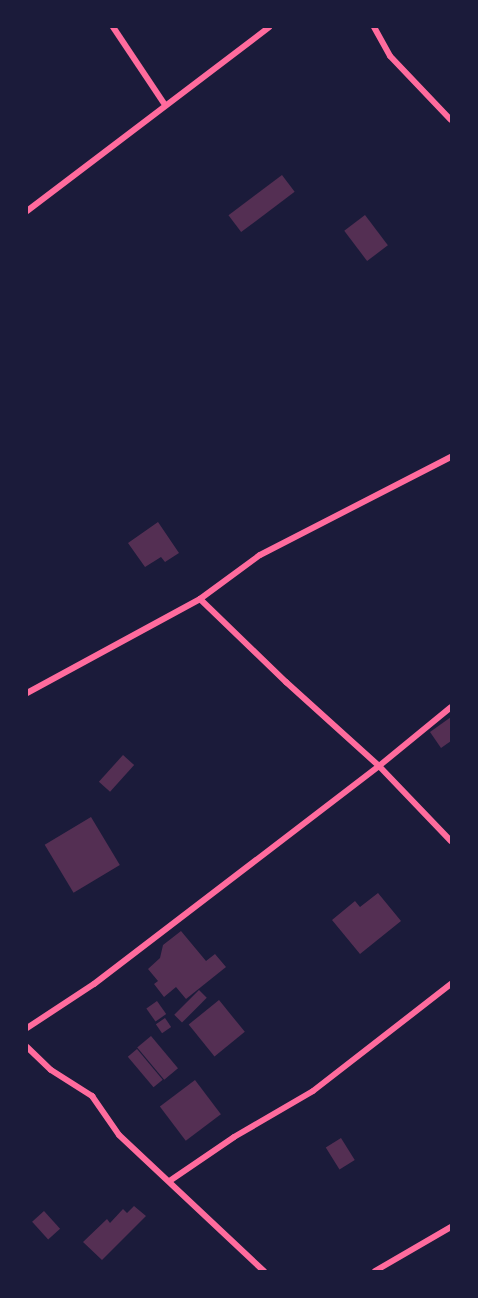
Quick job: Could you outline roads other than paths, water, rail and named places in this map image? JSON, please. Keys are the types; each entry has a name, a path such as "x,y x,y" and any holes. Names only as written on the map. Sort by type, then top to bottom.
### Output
{"street":[{"path":"113,27 165,105"},
{"path":"27,211 269,27"},
{"path":"374,27 390,56 451,120"},
{"path":"27,693 200,599 260,555 451,457"},
{"path":"200,599 286,682 379,766 451,841"},
{"path":"27,1028 94,984 379,766 451,707"},
{"path":"171,1180 234,1137 313,1091 451,984"},
{"path":"27,1047 51,1070 92,1096 119,1134 171,1180 198,1210 264,1271"},
{"path":"375,1271 451,1227"}]}
